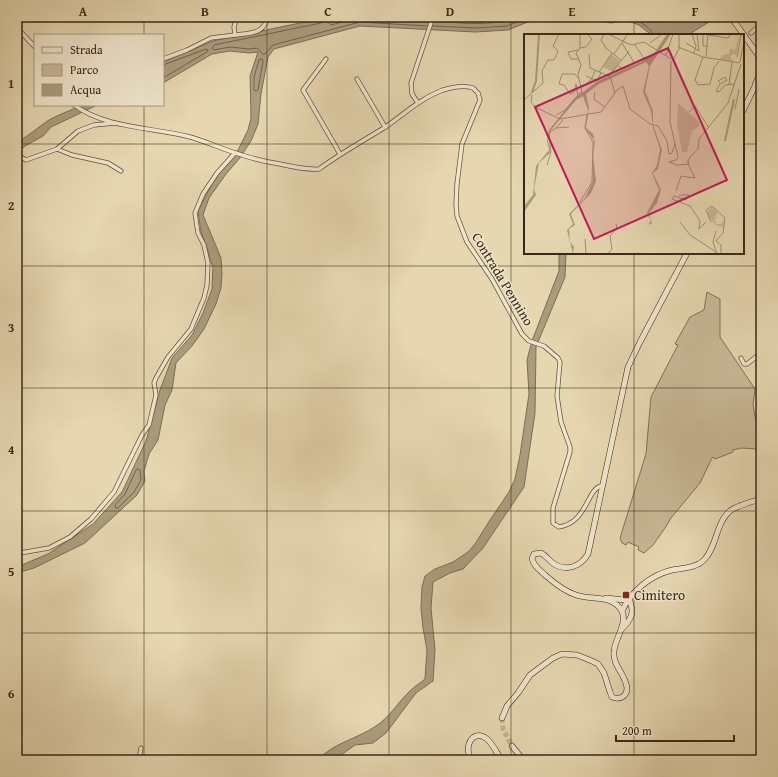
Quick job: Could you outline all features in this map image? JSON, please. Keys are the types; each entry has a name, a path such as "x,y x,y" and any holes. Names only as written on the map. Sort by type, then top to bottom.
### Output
{"main road":[{"path":"731,17 743,34"},
{"path":"744,36 759,57 761,71 744,109"},
{"path":"754,88 761,81"},
{"path":"627,604 576,595 565,590 536,567 532,558 534,554 541,553 554,564 570,568 580,564 588,554 628,367 642,337 686,254"},
{"path":"622,611 630,596 643,584 658,575 672,570 694,566 702,562 709,553 728,513 739,506 761,499"},
{"path":"502,718 507,706 530,675 553,658 562,654 577,655 596,662 603,669 612,697 617,699 623,697 626,687 614,655 615,644 623,621 622,611 613,602 601,599"},
{"path":"621,629 627,624 627,604"},
{"path":"471,760 467,752 468,744 473,738 478,736 488,740 502,760"},
{"path":"512,746 521,756 528,760"}],"street":[{"path":"235,35 234,27 237,17"},
{"path":"164,59 187,50 210,38 257,32 263,28 268,17"},
{"path":"418,103 412,94 411,83 432,17"},
{"path":"751,33 761,24"},
{"path":"17,28 34,46"},
{"path":"326,59 303,90 340,154"},
{"path":"357,79 385,127"},
{"name":"Contrada Pennino","path":"75,106 84,112 128,127 167,132 191,138 243,156 312,170 319,169 340,154 385,127 418,103 444,90 462,87 474,88 480,100 462,144 457,184 457,216 467,242 492,279 522,334 530,341 544,346 552,352 560,362 557,396 561,422 570,447 570,458 553,508 553,523 559,527 570,524 585,507 595,489 601,486"},
{"name":"Contrada Pennino","path":"17,155 26,160 57,149 78,131 94,125 116,122"},
{"path":"57,149 72,155 108,163 121,171"},
{"path":"17,557 20,553 49,548 54,544 70,537 91,519 116,488 142,435 149,425 156,395 154,382 168,357 191,329 204,298 207,285 208,263 204,245 198,233 195,213 203,194 216,173 234,153"},
{"path":"741,358 744,364 747,364 761,353"},
{"path":"138,760 141,748"}],"green space":[{"path":"707,292 720,299 720,337 755,389 753,405 756,422 761,425 761,443 758,449 741,448 733,450 733,452 715,459 713,457 700,483 671,518 653,545 644,553 638,550 639,547 628,542 626,545 622,543 620,538 646,454 651,397 678,345 675,344 690,317 704,310"}],"water":[{"path":"329,17 428,17 465,19 479,17 540,17 508,30 475,32 360,26 274,49 268,57 261,94 258,124 251,141 209,198 203,215 221,258 221,288 216,304 204,329 192,346 176,363 172,390 165,405 158,440 149,454 144,471 145,481 137,495 85,543 34,568 17,573 17,567 48,554 93,524 122,492 146,441 160,390 172,358 192,335 203,313 212,289 213,268 201,232 198,211 219,172 238,150 248,130 251,118 250,76 258,52 249,53 230,51 212,54 164,82 164,62 213,41"},
{"path":"577,17 717,17 690,34 648,34 639,25 631,22 623,21 611,23"},
{"path":"79,106 95,106 51,127 43,136 25,146 17,153 17,142 49,120"},
{"path":"559,254 566,254 565,277 536,347 535,413 524,487 483,548 463,569 450,573 433,582 431,608 435,650 433,681 416,693 386,733 373,743 355,745 334,760 318,760 331,749 369,730 381,722 410,691 425,679 427,650 421,608 422,587 425,576 435,569 453,562 468,552 475,544 509,492 515,479 529,394 527,360 532,341 559,271"}],"tunnel":[{"path":"502,718 503,729 512,746"}],"place":[{"name":"Cimitero","path":"626,595"}]}
